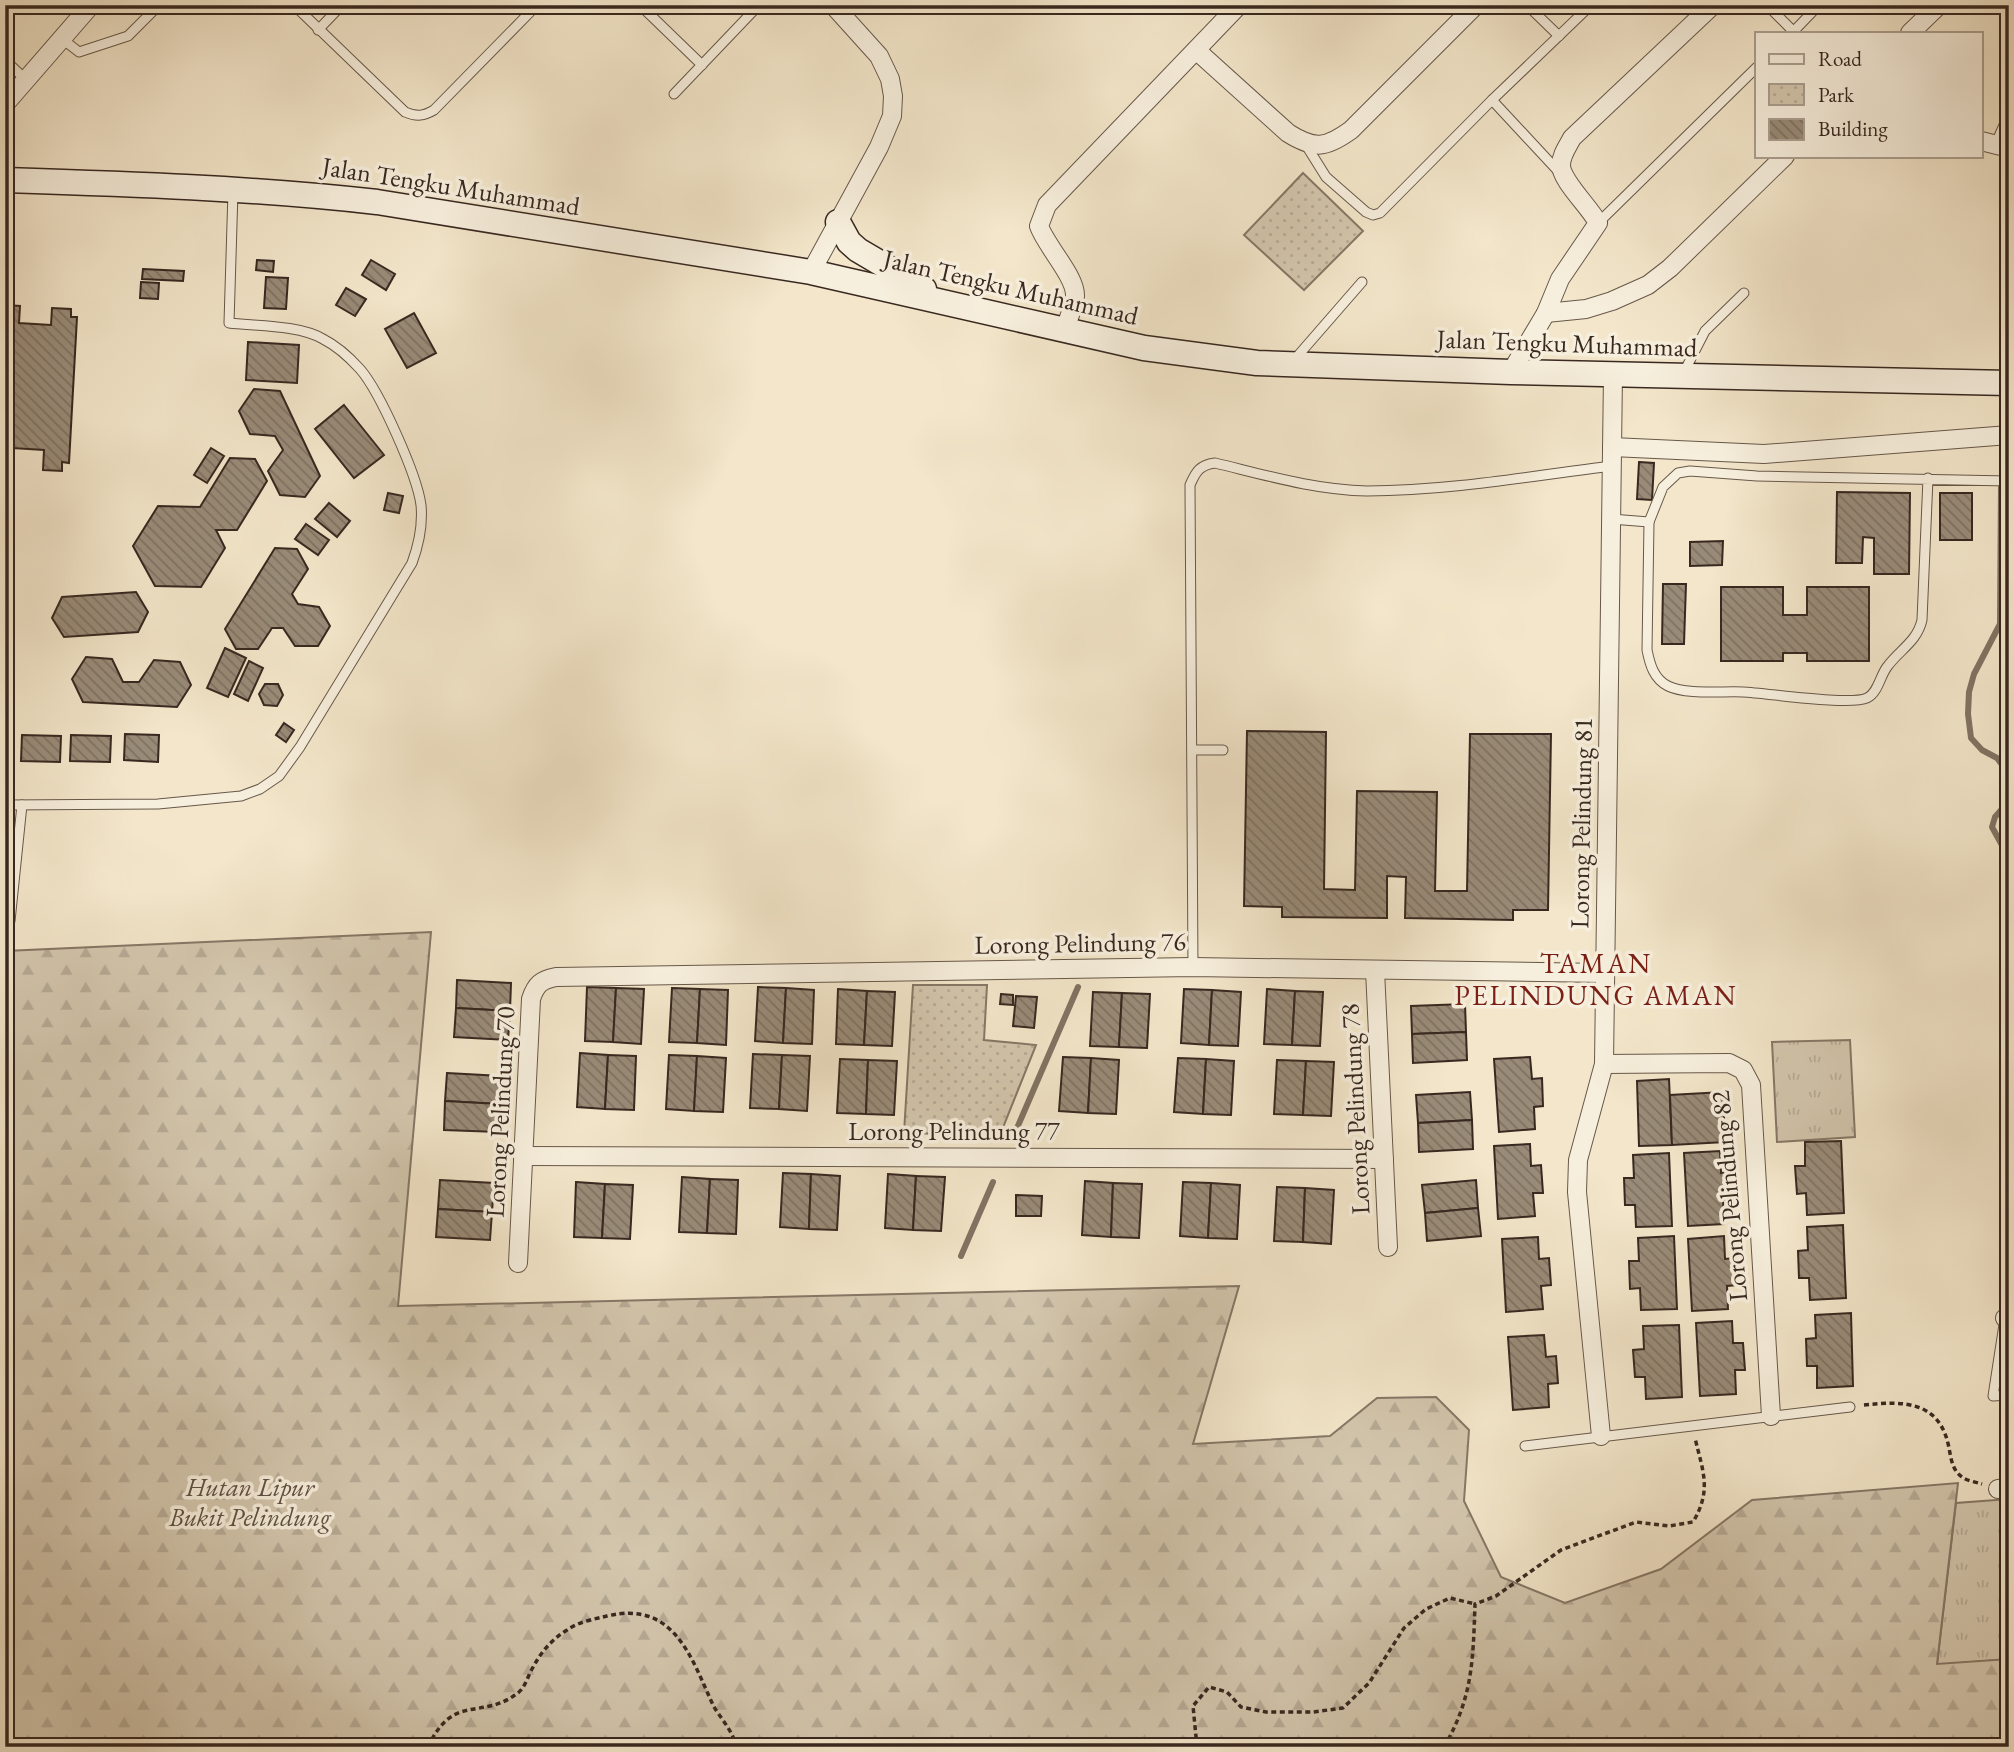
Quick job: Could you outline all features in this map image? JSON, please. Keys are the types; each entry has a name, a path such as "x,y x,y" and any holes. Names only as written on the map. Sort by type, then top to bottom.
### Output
{"main road":[{"name":"Jalan Tengku Muhammad","path":"5,180 306,194 377,202 811,272 1144,348 1256,363 1511,372 2009,383"},
{"path":"838,222 849,242 858,250 944,301"}],"street":[{"path":"5,104 91,5"},
{"path":"811,272 879,147 892,116 890,79 879,56 833,5"},
{"path":"1065,329 1075,295 1039,226 1047,205 1239,5"},
{"path":"1196,50 1288,133 1306,145 1322,145 1351,130 1476,5"},
{"path":"1511,372 1546,313 1560,279 1598,223 1592,211 1564,177 1561,165 1572,138 1713,5"},
{"path":"1911,32 1939,5"},
{"path":"1546,313 1586,309 1648,285 1670,268 1783,158"},
{"name":"Lorong Pelindung 81","path":"1601,1436 1577,1192 1578,1160 1604,1064 1613,374"},
{"path":"1612,447 1764,454 2009,435"},
{"name":"Lorong Pelindung 76","path":"556,977 1193,967 1605,973"},
{"name":"Lorong Pelindung 78","path":"1375,970 1388,1247"},
{"name":"Lorong Pelindung 70","path":"518,1263 531,999 542,980 556,977"},
{"name":"Lorong Pelindung 82","path":"1604,1064 1729,1063 1743,1070 1751,1085 1771,1416"},
{"name":"Lorong Pelindung 77","path":"523,1156 1384,1159"}],"lane":[{"path":"61,38 79,52 128,36 159,5"},
{"path":"294,5 405,112 415,116 426,115 435,110 537,5"},
{"path":"318,30 342,5"},
{"path":"640,5 702,65"},
{"path":"674,94 759,5"},
{"path":"1527,5 1559,36"},
{"path":"1306,145 1326,177 1366,212 1373,215 1380,213 1591,5"},
{"path":"1767,5 1792,32"},
{"path":"1794,32 1819,5"},
{"path":"5,60 24,79"},
{"path":"1598,223 1755,69"},
{"path":"1492,100 1564,177"},
{"path":"1995,144 2009,114"},
{"path":"5,805 198,802 241,796 260,789 279,776 300,747 412,563 419,543 421,505 382,404 362,371 345,354 322,338 302,331 229,323 233,190"},
{"path":"1292,363 1362,282"},
{"path":"1682,376 1705,331 1744,293"},
{"path":"1193,967 1190,485 1196,472 1204,465 1215,463 1310,486 1366,491 1474,485 1611,466"},
{"path":"1928,478 1922,620 1919,631 1887,667 1868,698 1859,700 1676,689 1664,684 1650,664 1647,650 1649,522 1663,487 1678,473 1690,471 1757,476 1928,478 2009,481"},
{"path":"1611,519 1649,522"},
{"path":"1192,750 1223,750"},
{"path":"10,921 22,805"},
{"path":"2007,1317 1993,1396 2009,1395"},
{"path":"1525,1446 1850,1407"}],"path":[{"path":"1850,1407 1903,1402 1924,1409 1940,1422 1949,1445 1951,1463 1961,1477 2003,1488"},
{"path":"1197,1747 1193,1706 1209,1687 1227,1692 1241,1707 1266,1712 1313,1712 1343,1708 1369,1683 1404,1628 1426,1609 1450,1598 1475,1604 1496,1595 1561,1550 1636,1522 1669,1526 1693,1522 1704,1504 1704,1475 1692,1426"},
{"path":"1444,1747 1458,1720 1471,1684 1475,1604"},
{"path":"428,1747 433,1736 450,1716 467,1708 494,1707 521,1690 548,1644 569,1628 594,1619 644,1614 670,1628 691,1653 718,1715 735,1740 736,1747"}],"green space":[{"path":"1303,173 1363,231 1304,290 1244,235"},
{"name":"Hutan Lipur Bukit Pelindung","path":"431,932 398,1306 1239,1286 1193,1444 1330,1436 1377,1398 1436,1397 1469,1430 1464,1501 1501,1577 1565,1603 1661,1569 1752,1500 1958,1483 1937,1664 2009,1659 2009,1747 5,1747 5,951"},
{"path":"913,985 987,985 984,1040 1036,1045 1000,1135 904,1133"},
{"path":"1850,1040 1855,1137 1777,1142 1772,1042"},
{"path":"2009,1499 2009,1659 1937,1665 1956,1503"}],"building":[{"path":"257,260 274,261 273,272 256,270"},
{"path":"371,260 395,274 386,290 362,275"},
{"path":"143,269 184,271 183,281 142,279"},
{"path":"266,277 288,278 286,309 264,308"},
{"path":"141,282 159,283 158,299 140,298"},
{"path":"346,288 366,299 355,316 336,305"},
{"path":"5,305 20,306 19,323 51,325 52,308 71,309 71,317 77,317 69,463 62,462 62,471 43,470 44,450 12,448 11,468 5,468"},
{"path":"414,313 436,353 407,368 385,329"},
{"path":"248,342 299,345 297,383 246,380"},
{"path":"254,389 280,391 320,476 305,497 280,495 268,471 283,450 275,436 250,434 239,411"},
{"path":"344,405 384,455 354,478 315,429"},
{"path":"211,448 224,456 207,483 194,475"},
{"path":"230,458 255,459 267,481 237,530 216,530 225,548 201,587 155,586 133,546 158,506 200,507"},
{"path":"1639,462 1654,463 1652,500 1637,499"},
{"path":"1837,492 1910,493 1909,574 1874,574 1874,538 1863,537 1862,563 1836,563"},
{"path":"388,493 403,496 399,513 384,510"},
{"path":"1940,493 1972,493 1972,540 1940,540"},
{"path":"329,503 350,521 337,537 315,519"},
{"path":"306,524 329,540 318,555 295,539"},
{"path":"1723,541 1722,565 1690,566 1690,542"},
{"path":"275,548 297,549 308,569 292,594 298,604 319,607 330,626 318,646 295,646 283,628 272,628 258,649 236,649 225,629"},
{"path":"1663,584 1686,584 1684,644 1662,644"},
{"path":"1721,587 1783,587 1783,615 1807,615 1807,587 1869,587 1869,661 1807,661 1807,653 1783,653 1783,661 1721,661"},
{"path":"136,592 148,612 138,632 64,637 52,618 62,597"},
{"path":"225,648 246,658 228,697 207,688"},
{"path":"86,657 112,659 123,682 139,682 154,660 180,662 191,685 177,707 83,702 72,679"},
{"path":"249,661 263,668 248,701 234,694"},
{"path":"265,684 278,684 283,695 277,706 264,705 259,694"},
{"path":"284,723 294,730 286,742 276,735"},
{"path":"1247,731 1326,732 1324,889 1355,890 1357,791 1437,792 1435,891 1467,891 1470,734 1551,734 1548,910 1513,910 1513,920 1405,918 1406,877 1387,876 1387,918 1282,917 1282,907 1244,906"},
{"path":"125,734 159,735 158,762 124,760"},
{"path":"22,735 61,736 60,762 21,761"},
{"path":"71,735 111,736 110,762 70,761"},
{"path":"457,980 511,983 510,1011 456,1008"},
{"path":"587,987 616,988 613,1042 585,1041"},
{"path":"758,987 786,988 783,1043 755,1041"},
{"path":"616,988 644,989 641,1044 613,1042"},
{"path":"672,988 700,989 697,1043 669,1042"},
{"path":"786,988 814,990 812,1044 783,1043"},
{"path":"700,989 728,990 726,1045 697,1043"},
{"path":"838,989 867,991 864,1045 836,1044"},
{"path":"1184,989 1212,990 1209,1045 1181,1043"},
{"path":"1267,989 1295,991 1292,1045 1264,1044"},
{"path":"1212,990 1241,992 1238,1046 1209,1045"},
{"path":"867,991 895,992 892,1046 864,1045"},
{"path":"1295,991 1323,992 1320,1046 1292,1045"},
{"path":"1093,992 1122,993 1119,1047 1090,1046"},
{"path":"1122,993 1150,994 1147,1048 1119,1047"},
{"path":"1001,994 1013,995 1013,1005 1000,1004"},
{"path":"1016,996 1037,997 1034,1028 1013,1026"},
{"path":"1465,1004 1466,1032 1412,1034 1411,1006"},
{"path":"456,1008 510,1011 508,1040 454,1037"},
{"path":"1466,1032 1467,1060 1413,1063 1412,1034"},
{"path":"580,1053 608,1055 605,1109 577,1107"},
{"path":"753,1054 782,1055 779,1109 750,1108"},
{"path":"608,1055 636,1056 634,1110 605,1109"},
{"path":"669,1055 697,1056 694,1111 666,1109"},
{"path":"782,1055 810,1056 807,1111 779,1109"},
{"path":"697,1056 726,1058 723,1112 694,1111"},
{"path":"1063,1057 1091,1058 1088,1113 1059,1111"},
{"path":"1530,1057 1532,1079 1542,1078 1543,1106 1534,1107 1535,1129 1499,1132 1494,1059"},
{"path":"1091,1058 1119,1060 1116,1114 1088,1113"},
{"path":"1178,1058 1206,1059 1203,1114 1174,1112"},
{"path":"840,1059 868,1060 866,1114 837,1113"},
{"path":"1206,1059 1234,1061 1231,1115 1203,1114"},
{"path":"868,1060 897,1061 894,1115 866,1114"},
{"path":"1277,1060 1306,1061 1303,1115 1274,1114"},
{"path":"1306,1061 1334,1062 1331,1116 1303,1115"},
{"path":"447,1073 501,1076 499,1104 445,1101"},
{"path":"1669,1079 1672,1145 1639,1146 1637,1081"},
{"path":"1470,1092 1472,1120 1418,1123 1416,1095"},
{"path":"1723,1092 1725,1142 1672,1145 1670,1095"},
{"path":"445,1101 499,1104 498,1132 444,1130"},
{"path":"1472,1120 1473,1149 1419,1152 1418,1123"},
{"path":"1841,1141 1844,1213 1807,1215 1806,1193 1797,1194 1795,1166 1805,1166 1805,1142"},
{"path":"1530,1144 1531,1166 1541,1165 1543,1193 1533,1193 1535,1216 1498,1219 1494,1146"},
{"path":"1720,1151 1721,1173 1731,1172 1733,1200 1723,1200 1724,1224 1688,1226 1684,1153"},
{"path":"1669,1153 1672,1226 1636,1227 1635,1205 1625,1205 1624,1178 1634,1178 1633,1155"},
{"path":"783,1173 811,1174 809,1229 780,1227"},
{"path":"811,1174 840,1176 837,1230 809,1229"},
{"path":"888,1174 916,1176 913,1230 885,1228"},
{"path":"916,1176 945,1177 941,1231 913,1230"},
{"path":"682,1177 710,1179 707,1233 679,1232"},
{"path":"710,1179 738,1180 736,1234 707,1233"},
{"path":"440,1180 494,1183 492,1212 438,1209"},
{"path":"1476,1180 1478,1208 1425,1213 1422,1185"},
{"path":"1085,1181 1113,1183 1111,1237 1082,1235"},
{"path":"576,1182 605,1184 602,1238 574,1237"},
{"path":"1183,1182 1211,1183 1208,1238 1180,1236"},
{"path":"1113,1183 1142,1184 1139,1238 1111,1237"},
{"path":"1211,1183 1240,1185 1237,1239 1208,1238"},
{"path":"605,1184 633,1185 630,1239 602,1238"},
{"path":"1277,1187 1305,1188 1303,1242 1274,1241"},
{"path":"1305,1188 1334,1190 1331,1244 1303,1242"},
{"path":"1016,1195 1042,1196 1041,1216 1016,1216"},
{"path":"1478,1208 1481,1236 1427,1241 1425,1213"},
{"path":"438,1209 492,1212 490,1240 436,1237"},
{"path":"1843,1225 1846,1298 1810,1300 1809,1278 1799,1278 1798,1251 1808,1250 1807,1227"},
{"path":"1674,1236 1677,1309 1641,1310 1640,1288 1630,1289 1629,1261 1639,1261 1638,1238"},
{"path":"1724,1236 1725,1259 1735,1258 1737,1285 1727,1286 1728,1309 1692,1311 1688,1239"},
{"path":"1538,1237 1539,1259 1549,1258 1551,1285 1541,1286 1543,1309 1506,1312 1502,1239"},
{"path":"1851,1313 1853,1386 1817,1388 1817,1366 1807,1366 1806,1339 1816,1338 1815,1315"},
{"path":"1732,1321 1733,1343 1743,1343 1745,1370 1735,1370 1736,1394 1700,1396 1696,1323"},
{"path":"1679,1325 1682,1397 1646,1399 1645,1377 1635,1377 1633,1350 1644,1349 1643,1326"},
{"path":"1544,1335 1546,1357 1556,1356 1558,1383 1548,1384 1549,1407 1513,1410 1508,1337"}],"waterway":[{"path":"2001,484 2000,624 1974,674 1969,692 1968,714 1971,738 1982,750 1997,758 2009,774"},
{"path":"2009,801 1995,817 1992,827 2009,858"},
{"path":"1014,1135 1078,987"},
{"path":"961,1256 993,1182"}],"district":[{"name":"TAMAN PELINDUNG AMAN","path":"1596,979"}]}
